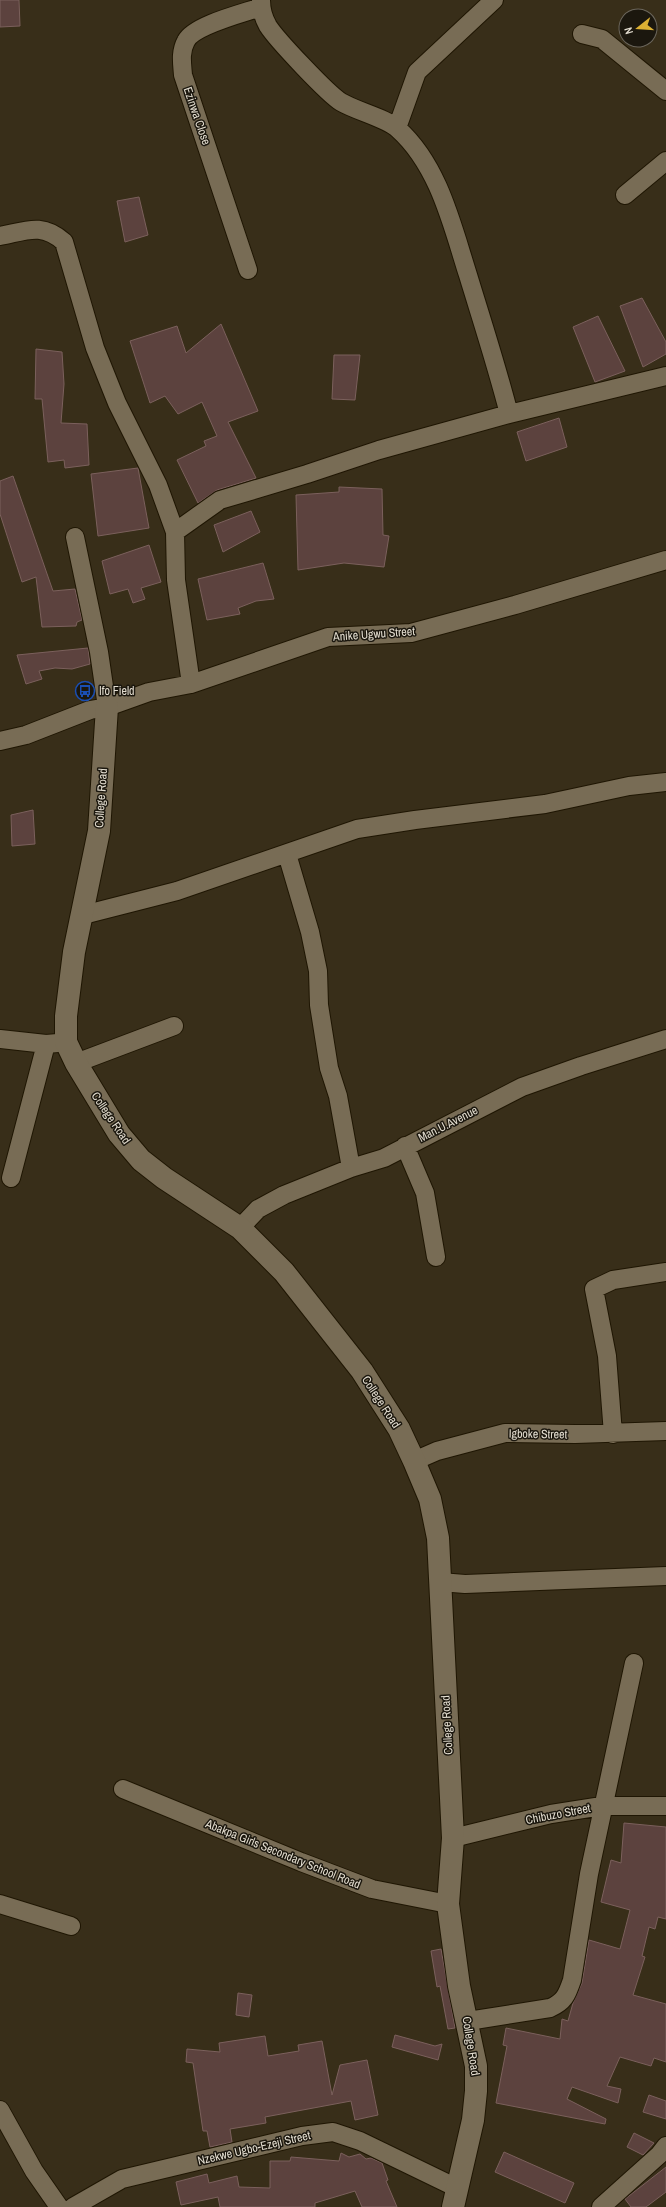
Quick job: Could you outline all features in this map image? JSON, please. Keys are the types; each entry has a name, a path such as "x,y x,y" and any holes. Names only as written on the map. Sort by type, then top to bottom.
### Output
{"main road":[{"name":"College Road","path":"107,707 99,831 83,915 74,952 66,1016 56,1043 76,1063 119,1134 141,1160 164,1178 240,1228 284,1272 362,1371 399,1429 414,1461 431,1507 438,1538 453,1838 448,1904 459,1986 468,2021 476,2066 476,2091 469,2141 455,2198"}],"street":[{"path":"397,128 417,72 494,0"},
{"path":"261,4 268,26 299,61 340,102 397,128 424,160 450,220 491,348 509,414"},
{"name":"Ezinwa Close","path":"248,270 183,75 181,54 186,40 205,26 261,4"},
{"path":"582,34 602,39 666,91"},
{"path":"625,195 666,161"},
{"path":"0,236 43,228 55,234 64,242 98,355 117,403 158,484 175,532 176,580 191,684"},
{"path":"175,532 220,500 386,448 509,414 666,376"},
{"path":"75,537 99,652 107,707"},
{"name":"Anike Ugwu Street","path":"0,741 26,735 90,710 107,707 149,692 191,684 328,637 411,633 515,605 666,560"},
{"path":"83,915 177,891 357,830 415,820 545,804 629,786 666,782"},
{"path":"287,854 310,932 318,971 319,1005 329,1068 338,1096 351,1168"},
{"path":"76,1063 174,1026"},
{"path":"0,1039 56,1043 11,1178"},
{"name":"Man.U.Avenue","path":"240,1228 258,1209 284,1195 351,1168 384,1158 522,1087 581,1066 666,1039"},
{"path":"405,1146 425,1193 436,1257"},
{"path":"613,1434 607,1356 594,1289 613,1280 666,1272"},
{"name":"Igboke Street","path":"414,1461 437,1451 505,1432 613,1434 666,1431"},
{"path":"440,1582 465,1584 666,1576"},
{"path":"468,2021 550,2008 561,2004 567,1994 572,1980 589,1874 602,1806 634,1663"},
{"name":"Abakpa Girls Secondary School Road","path":"123,1789 301,1862 372,1889 448,1904"},
{"name":"Chibuzo Street","path":"453,1838 551,1814 602,1806 666,1806"},
{"path":"0,1904 71,1926"},
{"path":"0,2110 34,2171 59,2207"},
{"name":"Nzekwe Ugbo-Ezeji Street","path":"73,2207 122,2179 302,2136 333,2132 360,2141 455,2198"},
{"path":"601,2207 659,2155 666,2146"}],"building":[{"path":"0,0 19,0 20,26 0,27"},
{"path":"139,197 148,235 125,242 117,201"},
{"path":"642,298 666,342 666,354 643,367 620,306"},
{"path":"598,316 625,371 595,382 573,327"},
{"path":"221,324 258,411 228,422 256,478 217,490 198,503 177,460 206,446 204,441 217,436 202,402 178,414 165,396 150,403 130,341 177,326 186,353"},
{"path":"36,349 62,352 64,384 61,423 87,424 89,465 65,468 64,460 48,462 42,399 35,399"},
{"path":"334,355 360,355 355,400 332,399"},
{"path":"559,418 567,447 526,461 517,432"},
{"path":"138,468 149,528 98,536 91,474"},
{"path":"13,476 53,591 75,589 82,620 77,622 76,626 42,627 36,577 22,582 0,514 0,481"},
{"path":"339,487 382,489 383,535 389,536 384,567 344,563 298,570 296,495 339,492"},
{"path":"251,511 260,532 223,552 214,525"},
{"path":"149,545 161,582 141,588 145,599 133,603 128,589 110,594 102,561"},
{"path":"263,563 274,599 256,601 238,608 240,614 207,620 198,579"},
{"path":"88,648 90,664 72,669 55,668 39,671 42,679 26,684 17,655"},
{"path":"33,810 35,844 12,846 11,815"},
{"path":"624,1823 666,1827 666,1919 658,1917 655,1929 649,1927 642,1956 645,1957 633,1995 666,2004 666,2062 654,2058 651,2066 620,2057 607,2086 621,2089 618,2103 572,2087 567,2099 606,2119 605,2124 496,2103 507,2046 503,2045 506,2028 560,2039 562,2019 568,2021 573,2003 582,1983 589,1940 620,1949 630,1910 601,1902 611,1860 621,1863"},
{"path":"441,1949 455,2028 448,2029 440,1986 437,1987 431,1951"},
{"path":"238,1993 252,1995 249,2017 236,2015"},
{"path":"395,2035 435,2046 442,2044 438,2060 392,2047"},
{"path":"265,2036 268,2056 299,2051 298,2045 322,2041 332,2095 340,2065 367,2060 378,2115 355,2120 351,2101 265,2117 266,2123 230,2129 232,2142 210,2147 207,2131 203,2131 193,2063 186,2062 187,2049 220,2052 219,2043"},
{"path":"649,2095 666,2101 666,2119 643,2112"},
{"path":"634,2133 654,2143 643,2155 627,2147"},
{"path":"504,2152 574,2183 565,2203 495,2172"},
{"path":"341,2153 349,2157 360,2154 366,2159 371,2158 382,2163 388,2180 386,2181 397,2207 362,2207 355,2191 315,2203 315,2207 220,2207 218,2197 181,2205 176,2182 207,2174 209,2183 237,2176 239,2187 270,2188 270,2161 290,2161 291,2157 339,2161"},
{"path":"666,2167 666,2192 646,2207 631,2207 625,2199"}],"place":[{"name":"Ifo Field","path":"85,691"}]}
